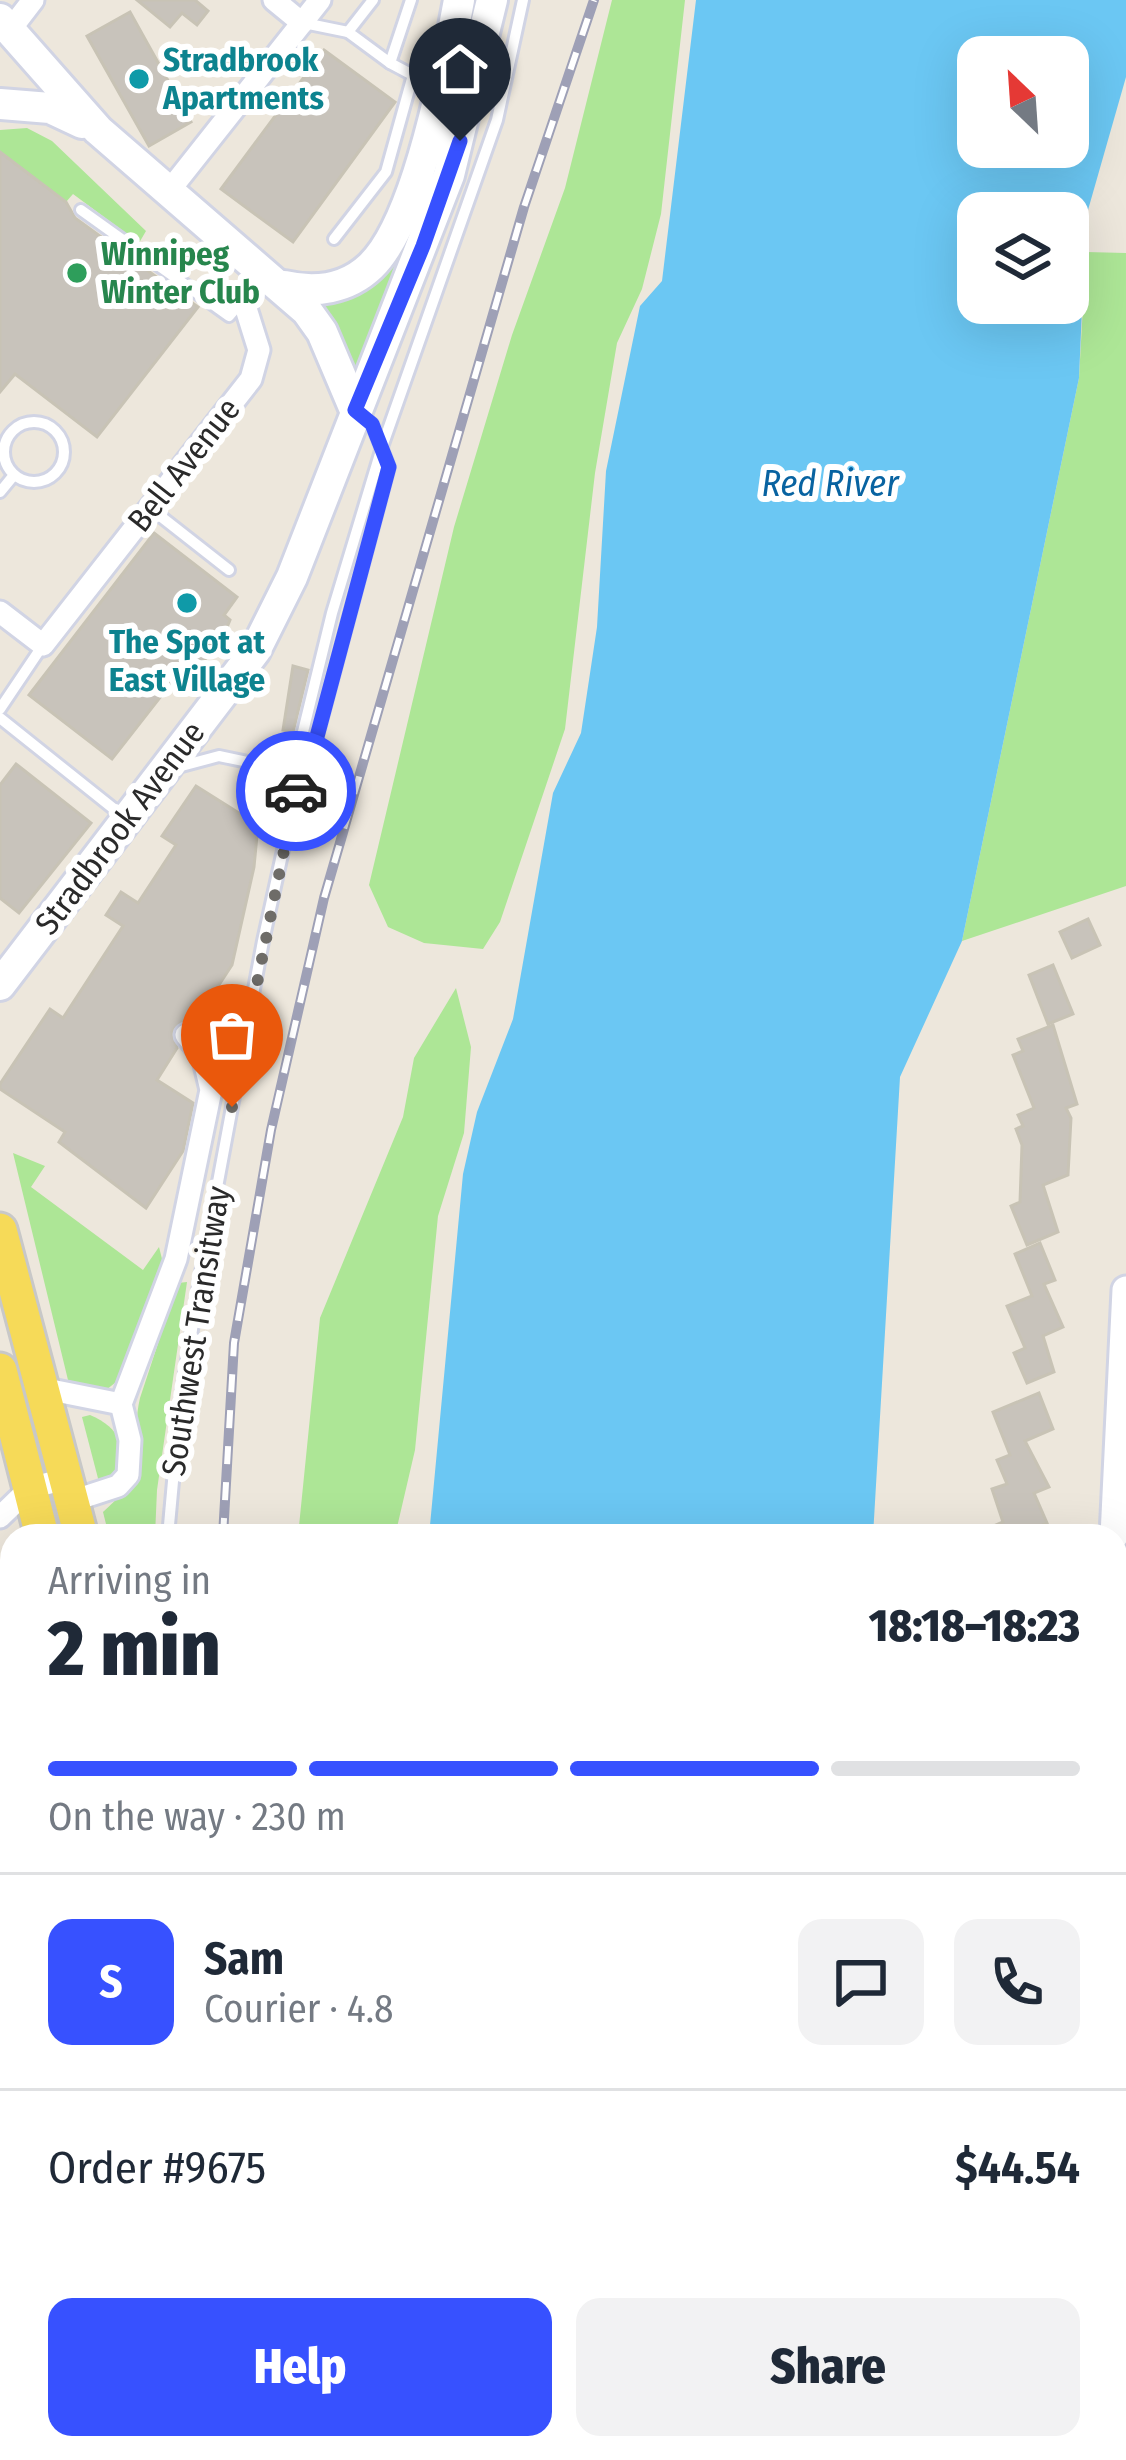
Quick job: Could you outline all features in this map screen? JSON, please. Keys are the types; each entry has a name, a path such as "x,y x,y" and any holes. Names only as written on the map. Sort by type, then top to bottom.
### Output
{"main road":[{"path":"273,278 311,290 334,287 359,275 378,258 406,203 427,82 459,0"},
{"name":"Stradbrook Avenue","path":"0,985 255,651 292,577 449,176 492,0"},
{"path":"3,30 98,130 273,278 322,332 355,410"},
{"path":"0,104 50,108 98,130"},
{"path":"0,1230 78,1524"},
{"path":"0,1370 11,1501 31,1524"}],"street":[{"path":"3,30 34,0"},
{"path":"274,0 302,23"},
{"path":"169,191 320,0"},
{"path":"243,299 273,278"},
{"name":"Bell Avenue","path":"44,645 251,379 259,350 243,299"},
{"path":"0,612 44,645"},
{"path":"11,1501 118,1486 128,1475 130,1440 121,1404 176,1259 211,1090 203,1056 185,1035"},
{"path":"1115,1524 1126,1290"},
{"path":"40,1388 121,1404"}],"lane":[{"path":"348,32 373,0"},
{"path":"390,63 411,0"},
{"name":"Southwest Transitway","path":"169,1524 180,1406 201,1273 263,941 300,773 297,756 332,614 383,444 497,120 524,0"},
{"path":"302,23 348,32 390,63 427,82 386,172 334,239"},
{"path":"81,210 230,316 243,299"},
{"path":"355,410 372,424 383,444"},
{"path":"34,422 53,429 64,456 54,474 38,482 14,475 4,447 14,429 34,422"},
{"path":"0,492 14,475"},
{"path":"150,508 229,570"},
{"path":"0,709 44,645"},
{"path":"0,718 127,820"},
{"path":"165,771 219,756 300,773"},
{"path":"190,1135 196,1162"}],"green space":[{"path":"612,0 685,0 661,214 642,289 617,343 595,473 565,729 500,922 483,949 424,943 388,927 369,885 454,527 512,335 565,188"},
{"path":"27,128 52,141 146,231 139,243 73,194 66,202 0,152 0,130"},
{"path":"397,226 423,246 355,410 298,289 334,287"},
{"path":"1089,252 1126,253 1126,886 962,941 1079,378 1082,324 1089,324"},
{"path":"456,988 471,1047 464,1133 438,1216 415,1450 398,1524 299,1524 320,1318 403,1117 414,1058"},
{"path":"13,1153 45,1166 31,1187 143,1270 159,1247 163,1263 121,1378 106,1390 68,1380"},
{"path":"187,1282 156,1524 106,1524 103,1512 139,1467 140,1398 178,1283"},
{"path":"90,1415 109,1426 121,1449 116,1479 100,1486 82,1417"}],"water":[{"name":"Red River","path":"696,0 1126,0 1126,77 1089,206 1089,192 957,192 957,324 1081,324 1079,378 962,941 900,1077 874,1524 430,1524 463,1174 477,1112 513,1019 553,793 581,733 597,627 606,471 640,306 662,281"}],"building":[{"path":"137,0 195,0 208,11 197,25 182,13 170,27"},
{"name":"Stradbrook Apartments","path":"130,12 191,122 149,146 87,36"},
{"path":"324,50 395,102 293,242 221,189"},
{"name":"Winnipeg Winter Club","path":"0,152 66,202 75,218 198,307 97,437 15,374 0,392"},
{"path":"154,533 237,597 224,615 230,620 223,637 181,690 172,682 112,759 29,695"},
{"path":"293,666 308,670 293,732 283,730"},
{"path":"16,764 91,823 19,913 0,898 0,785"},
{"path":"196,786 258,825 254,867 232,965 194,1023 183,1021 172,1031 177,1048 157,1080 193,1103 183,1151 146,1208 59,1142 65,1132 0,1089 0,1084 50,1009 63,1018 123,926 106,915 121,892 138,903 176,845 162,836"},
{"path":"1088,919 1100,945 1072,958 1060,932"},
{"path":"1053,965 1073,1014 1048,1024 1029,975"},
{"path":"1053,1025 1077,1104 1066,1108 1071,1118 1068,1175 1043,1185 1058,1232 1027,1245 1011,1206 1020,1202 1022,1145 1016,1129 1023,1126 1018,1115 1034,1108 1013,1055 1023,1051 1018,1039"},
{"path":"1040,1243 1055,1280 1044,1284 1063,1327 1043,1336 1054,1372 1027,1383 1014,1353 1025,1348 1007,1306 1032,1296 1015,1254"},
{"path":"1039,1393 1053,1429 1025,1441 1049,1487 1034,1493 1047,1523 998,1524 1003,1522 992,1489 1007,1484 997,1460 1010,1455 993,1412"}],"railway":[{"path":"224,1524 234,1343 271,1130 324,898 524,207 594,0"}],"way so far":[{"path":"232,1107 296,791"}],"place":[{"name":"Stradbrook Apartments","path":"139,79"},
{"name":"Winnipeg Winter Club","path":"77,273"},
{"name":"The Spot at East Village","path":"187,603"}],"route":[{"path":"296,791 300,773 311,759 389,467 372,424 355,410 423,246 460,141"}]}
